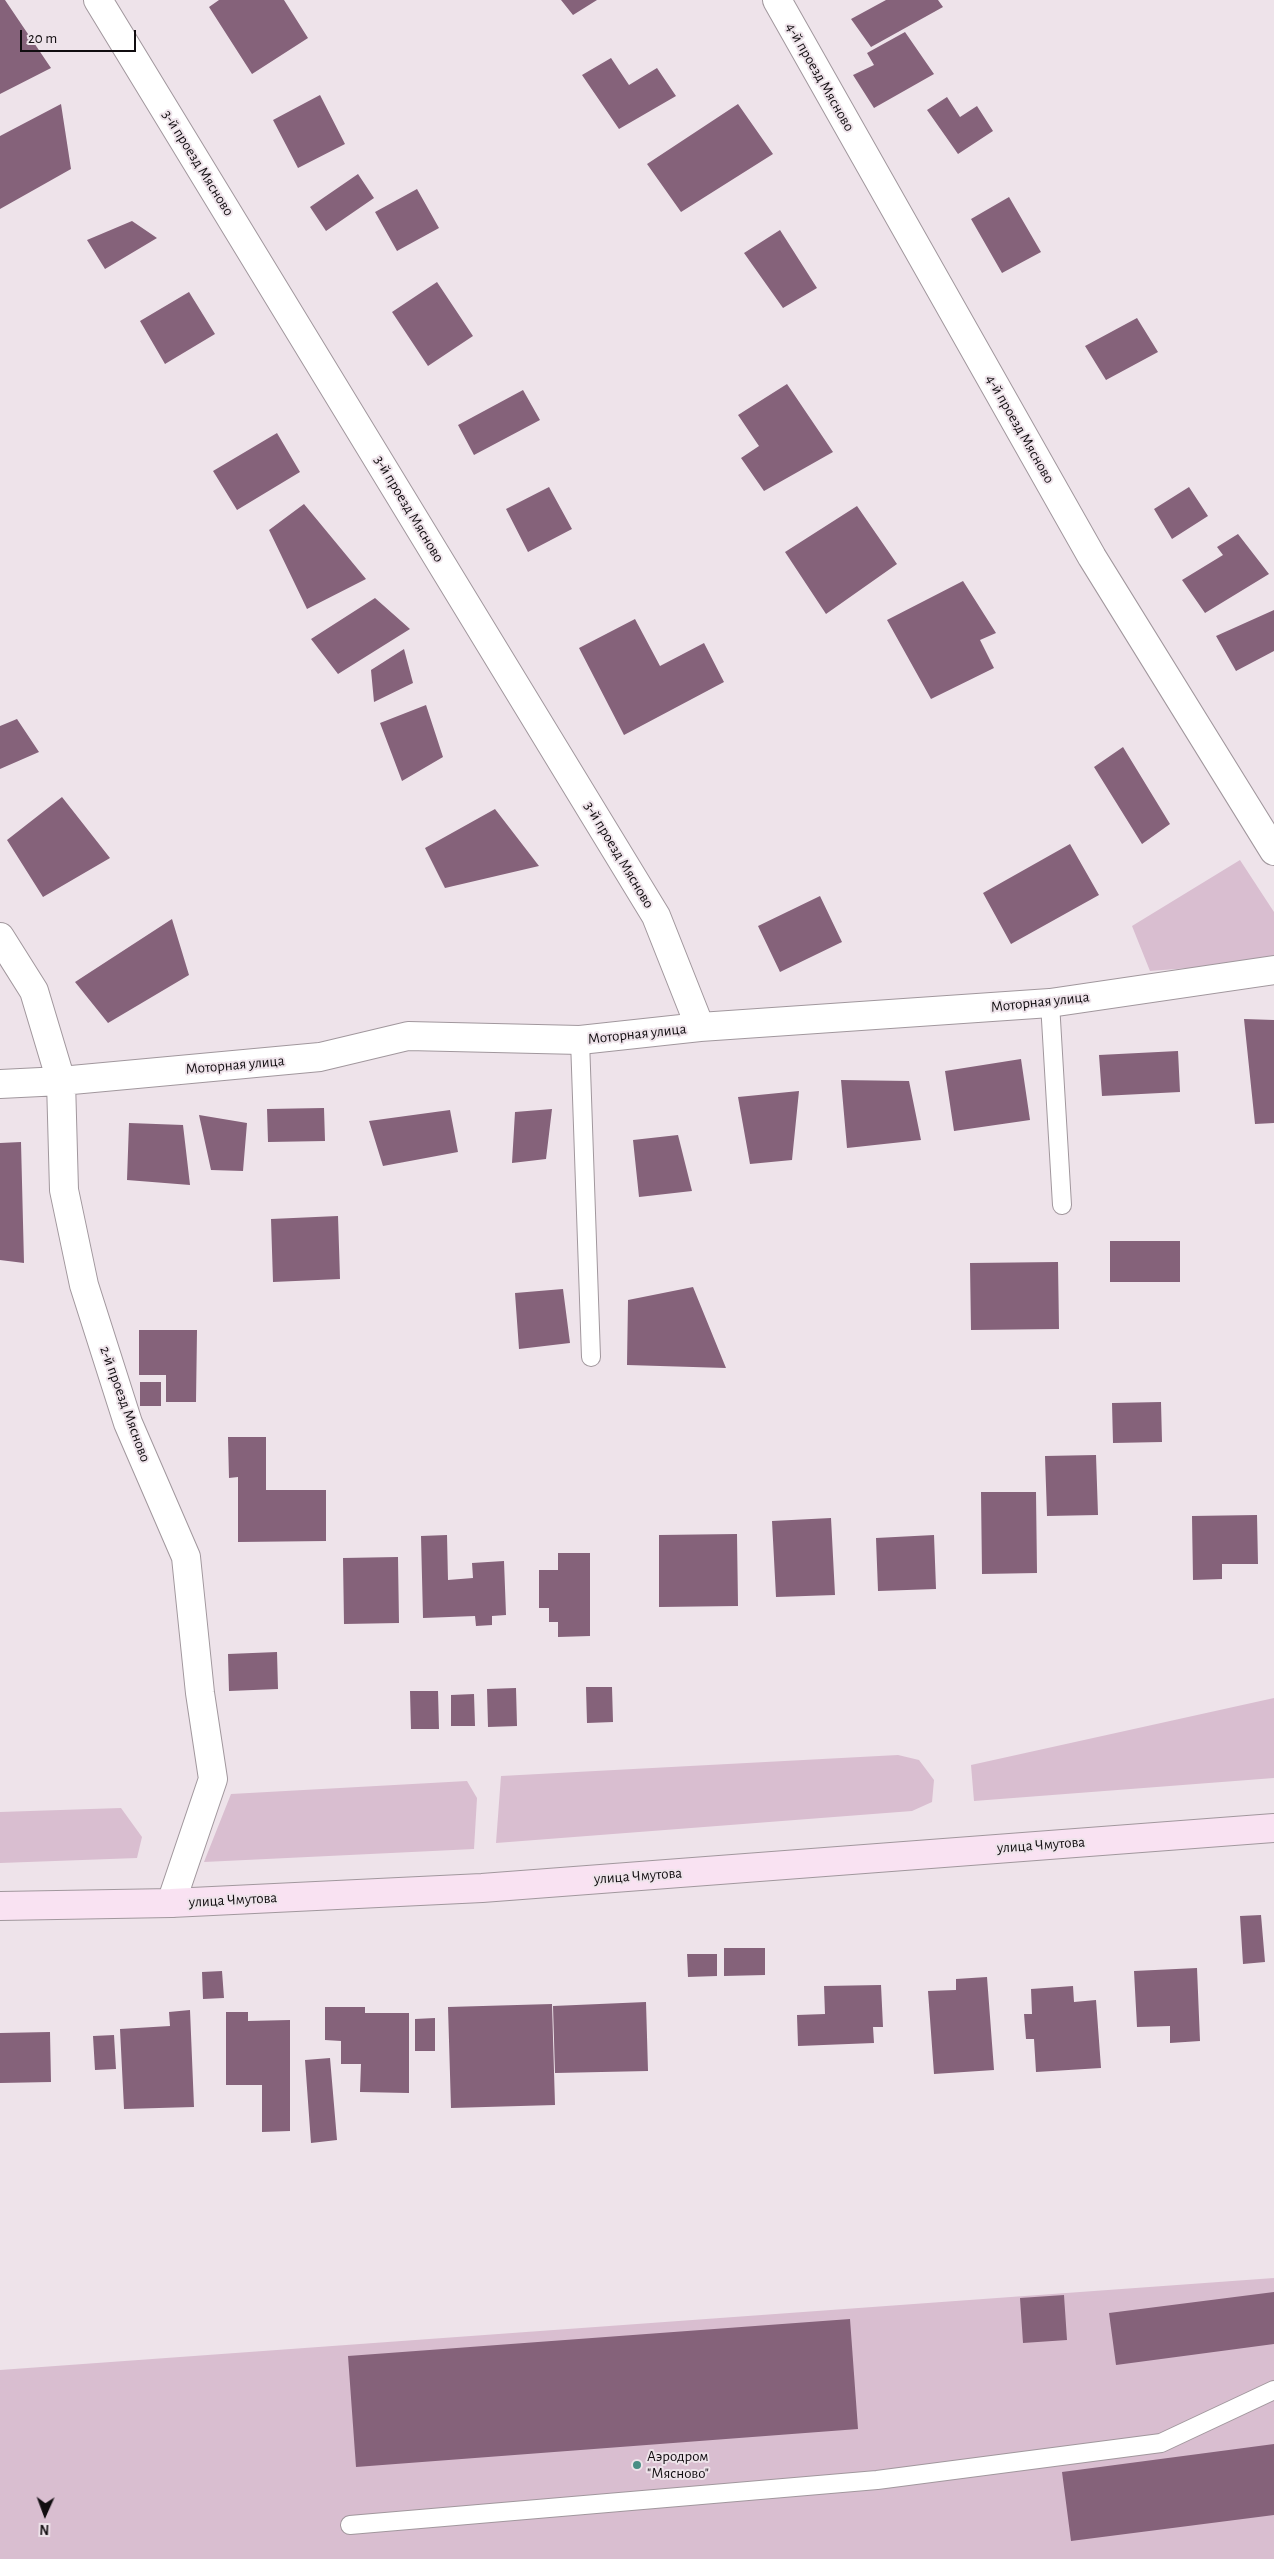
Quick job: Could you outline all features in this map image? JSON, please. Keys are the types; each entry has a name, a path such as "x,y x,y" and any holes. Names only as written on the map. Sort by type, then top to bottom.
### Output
{"main road":[{"name":"улица Чмутова","path":"0,1906 171,1902 482,1888 1274,1828"}],"street":[{"name":"3-й проезд Мясново","path":"98,0 656,916 700,1027"},
{"name":"4-й проезд Мясново","path":"777,0 1092,557 1274,851"},
{"name":"2-й проезд Мясново","path":"0,937 34,991 61,1081 64,1190 84,1285 128,1423 186,1557 200,1693 212,1779 171,1902"},
{"name":"Моторная улица","path":"0,1084 61,1081 320,1056 408,1036 580,1040 700,1027 1050,1003 1274,970"}],"lane":[{"path":"1050,1003 1062,1205"},
{"path":"580,1040 591,1357"},
{"path":"350,2525 877,2480 1161,2443 1274,2390"}],"shaded area":[{"path":"1240,860 1274,912 1274,960 1269,962 1150,971 1132,926"},
{"path":"1274,1698 1274,1778 974,1801 971,1765"},
{"path":"898,1755 919,1760 934,1780 932,1802 912,1811 496,1843 501,1776"},
{"path":"467,1781 477,1798 474,1849 204,1862 231,1794"},
{"path":"121,1808 142,1837 137,1858 0,1863 0,1812"},
{"name":"Аэродром \"Мясново\"","path":"1274,2278 1274,2559 0,2559 0,2370"}],"building":[{"path":"0,0 5,0 51,68 0,94"},
{"path":"219,0 284,0 308,38 252,74 209,7"},
{"path":"561,0 597,0 573,15"},
{"path":"886,0 938,0 943,7 871,47 851,19"},
{"path":"905,32 934,74 874,108 853,75 874,65 867,53"},
{"path":"611,58 629,85 657,68 676,96 619,129 582,75"},
{"path":"320,95 345,144 298,168 273,120"},
{"path":"947,97 960,117 977,106 993,131 958,154 927,110"},
{"path":"61,104 71,169 0,209 0,136"},
{"path":"738,104 773,154 681,212 647,164"},
{"path":"358,174 374,198 326,231 310,207"},
{"path":"417,189 439,228 397,251 375,212"},
{"path":"1009,197 1041,252 1002,273 971,219"},
{"path":"132,221 157,238 105,269 87,240"},
{"path":"780,230 817,288 783,308 744,253"},
{"path":"437,282 473,336 428,366 392,312"},
{"path":"189,292 215,334 165,364 140,321"},
{"path":"1137,318 1158,352 1106,380 1085,346"},
{"path":"787,384 833,452 764,491 741,458 759,446 738,415"},
{"path":"523,390 540,420 474,455 458,425"},
{"path":"277,433 300,472 237,510 213,471"},
{"path":"549,487 572,529 528,552 506,509"},
{"path":"1189,487 1208,516 1172,539 1154,509"},
{"path":"304,504 366,579 307,609 269,530"},
{"path":"857,506 897,564 826,614 785,552"},
{"path":"1238,534 1269,574 1205,613 1182,580 1223,555 1217,547"},
{"path":"963,581 996,633 980,640 994,668 931,699 887,620"},
{"path":"375,598 410,629 338,674 311,639"},
{"path":"1274,610 1274,651 1236,671 1216,636"},
{"path":"635,619 660,666 704,643 724,682 624,735 579,648"},
{"path":"404,649 413,683 374,702 371,670"},
{"path":"426,705 443,757 402,781 380,723"},
{"path":"17,719 39,752 0,769 0,726"},
{"path":"1123,747 1170,824 1142,844 1094,767"},
{"path":"62,797 110,858 43,897 7,840"},
{"path":"495,809 539,866 445,888 425,848"},
{"path":"1070,844 1099,895 1011,944 983,893"},
{"path":"820,896 842,942 780,972 758,926"},
{"path":"172,919 189,975 108,1023 75,982"},
{"path":"1244,1019 1274,1020 1274,1123 1255,1124"},
{"path":"1178,1051 1180,1092 1102,1096 1099,1055"},
{"path":"1021,1059 1030,1120 954,1131 945,1071"},
{"path":"841,1080 909,1081 921,1140 847,1148"},
{"path":"799,1091 792,1160 750,1164 738,1097"},
{"path":"324,1108 325,1141 268,1142 267,1109"},
{"path":"552,1109 546,1159 512,1163 515,1112"},
{"path":"450,1110 458,1152 383,1166 369,1121"},
{"path":"199,1115 247,1123 243,1171 211,1170"},
{"path":"129,1123 183,1125 190,1185 127,1180"},
{"path":"678,1135 692,1191 639,1197 633,1140"},
{"path":"21,1142 24,1263 0,1260 0,1143"},
{"path":"338,1216 340,1279 273,1282 271,1219"},
{"path":"1110,1241 1180,1241 1180,1282 1110,1282"},
{"path":"1058,1262 1059,1329 971,1330 970,1263"},
{"path":"693,1287 726,1368 627,1365 628,1300"},
{"path":"563,1289 570,1343 519,1349 515,1293"},
{"path":"139,1330 197,1330 196,1402 166,1402 166,1375 139,1375"},
{"path":"140,1382 161,1382 161,1406 140,1406"},
{"path":"1161,1402 1162,1442 1113,1443 1112,1403"},
{"path":"228,1437 266,1437 266,1490 326,1490 326,1541 238,1542 238,1477 229,1478"},
{"path":"1096,1455 1098,1515 1047,1516 1045,1456"},
{"path":"981,1492 1036,1492 1037,1573 982,1574"},
{"path":"1257,1515 1258,1564 1222,1564 1222,1579 1193,1580 1192,1516"},
{"path":"831,1518 835,1595 776,1597 772,1521"},
{"path":"737,1534 738,1606 659,1607 659,1535"},
{"path":"447,1535 448,1580 473,1578 472,1563 504,1561 506,1615 492,1616 492,1625 476,1626 475,1616 423,1618 421,1536"},
{"path":"934,1535 936,1589 878,1591 876,1538"},
{"path":"558,1553 590,1553 590,1636 558,1637 558,1622 549,1622 549,1608 539,1608 539,1570 558,1570"},
{"path":"398,1557 399,1623 344,1624 343,1558"},
{"path":"277,1652 278,1689 229,1691 228,1654"},
{"path":"586,1687 612,1687 613,1722 587,1723"},
{"path":"516,1688 517,1726 488,1727 487,1689"},
{"path":"410,1691 438,1691 439,1729 411,1729"},
{"path":"474,1694 475,1726 451,1726 451,1695"},
{"path":"1261,1915 1265,1962 1243,1964 1240,1916"},
{"path":"724,1948 765,1948 765,1975 724,1976"},
{"path":"687,1954 717,1954 717,1976 688,1977"},
{"path":"1197,1968 1200,2041 1170,2043 1170,2026 1137,2027 1134,1971"},
{"path":"222,1971 224,1998 203,1999 202,1972"},
{"path":"987,1977 994,2070 934,2074 928,1991 956,1990 956,1979"},
{"path":"881,1985 883,2027 873,2027 874,2043 798,2046 797,2015 825,2014 824,1986"},
{"path":"1073,1986 1074,2002 1096,2000 1101,2068 1036,2072 1034,2039 1026,2039 1024,2014 1032,2014 1031,1989"},
{"path":"646,2002 648,2071 555,2073 553,2006"},
{"path":"552,2004 555,2105 451,2108 448,2007"},
{"path":"325,2007 365,2007 365,2013 409,2013 409,2093 360,2092 361,2064 341,2064 341,2041 325,2040"},
{"path":"190,2010 194,2107 124,2109 120,2029 170,2026 169,2012"},
{"path":"226,2012 248,2012 248,2021 290,2020 290,2131 262,2132 262,2085 226,2085"},
{"path":"435,2018 435,2051 415,2051 415,2019"},
{"path":"50,2032 51,2082 0,2083 0,2033"},
{"path":"114,2035 116,2069 95,2070 93,2036"},
{"path":"330,2058 337,2140 311,2143 305,2060"},
{"path":"1274,2292 1274,2344 1116,2365 1109,2313"},
{"path":"1064,2295 1067,2340 1023,2343 1020,2298"},
{"path":"850,2319 858,2429 356,2467 348,2356"},
{"path":"1274,2444 1274,2515 1071,2541 1062,2472"}],"place":[{"name":"Аэродром \"Мясново\"","path":"637,2465"}]}
